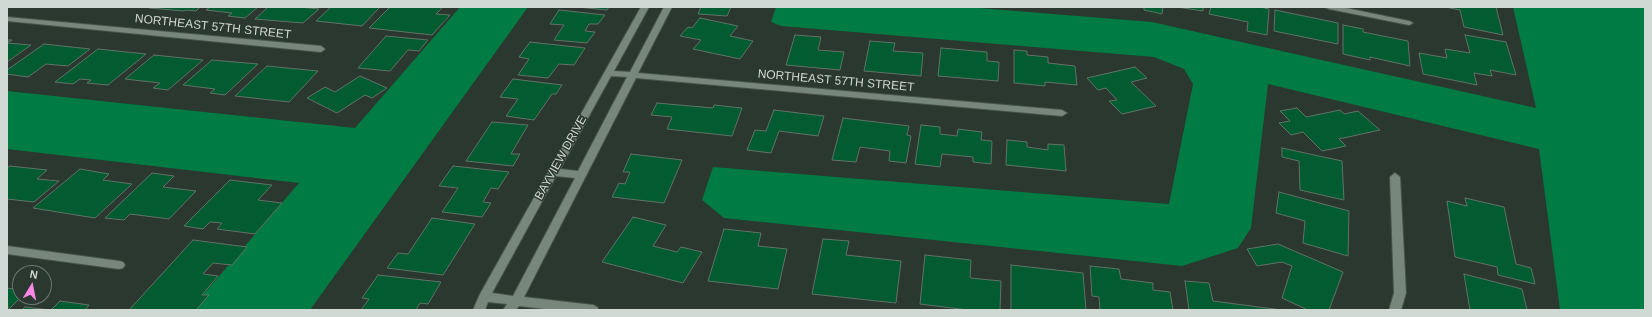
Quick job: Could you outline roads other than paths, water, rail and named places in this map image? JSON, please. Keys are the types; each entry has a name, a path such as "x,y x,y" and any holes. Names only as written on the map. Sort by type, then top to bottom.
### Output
{"street":[{"name":"BAYVIEW DRIVE","path":"480,310 484,297 645,7"},
{"name":"BAYVIEW DRIVE","path":"512,305 668,7"},
{"path":"1329,7 1409,23"},
{"name":"NORTHEAST 57TH STREET","path":"7,19 322,49"},
{"name":"NORTHEAST 57TH STREET","path":"608,73 1062,113"},
{"path":"553,172 580,175"},
{"path":"1395,177 1400,293 1395,310"},
{"path":"7,250 118,265"},
{"path":"484,297 512,305 592,310"}]}
